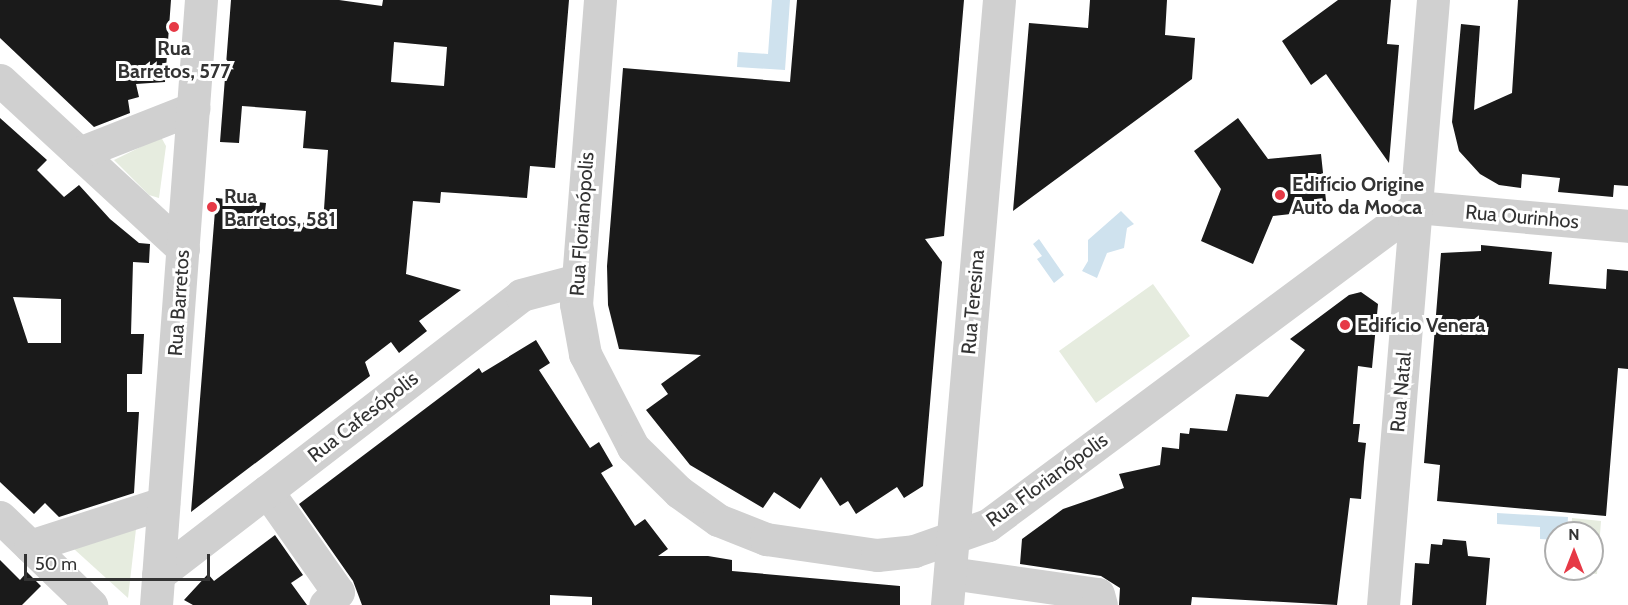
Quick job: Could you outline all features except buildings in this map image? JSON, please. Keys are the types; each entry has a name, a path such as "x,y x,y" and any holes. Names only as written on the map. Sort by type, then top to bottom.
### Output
{"street":[{"name":"Rua Barretos","path":"157,590 201,0"},
{"name":"Rua Florianópolis","path":"600,0 576,303 585,354 606,402 633,447 679,492 718,520 766,539 877,555 914,551 988,525 1416,207"},
{"name":"Rua Teresina","path":"949,589 999,0"},
{"name":"Rua Natal","path":"1383,605 1433,0"},
{"path":"0,81 183,249"},
{"path":"79,153 194,108"},
{"name":"Rua Ourinhos","path":"1416,207 1628,226"},
{"path":"1358,251 1401,256 1412,266"},
{"name":"Rua Cafesópolis","path":"157,590 267,491 521,295 578,280"},
{"path":"267,491 338,592 325,605"},
{"path":"30,546 163,503"},
{"path":"0,517 91,605"},
{"path":"949,589 1098,594 1101,605"}],"shaded area":[{"path":"161,137 166,146 159,198 149,195 114,160"},
{"path":"1153,284 1190,336 1096,403 1059,351"},
{"path":"1572,518 1601,521 1572,521"},
{"path":"136,529 128,598 74,549"}],"water":[{"path":"772,0 790,0 785,70 737,67 738,52 768,54"},
{"path":"1121,211 1134,224 1127,228 1124,248 1107,253 1097,278 1082,271 1088,261 1088,240"},
{"path":"1039,239 1064,275 1054,283 1037,259 1042,256 1033,244"},
{"path":"1497,513 1568,517 1568,521 1544,521 1544,539 1540,539 1540,527 1497,524"}],"place":[{"name":"Rua Barretos, 577","path":"174,27"},
{"name":"Edifício Origine Auto da Mooca","path":"1280,195"},
{"name":"Rua Barretos, 581","path":"212,207"},
{"name":"Edifício Venera","path":"1345,325"}]}
